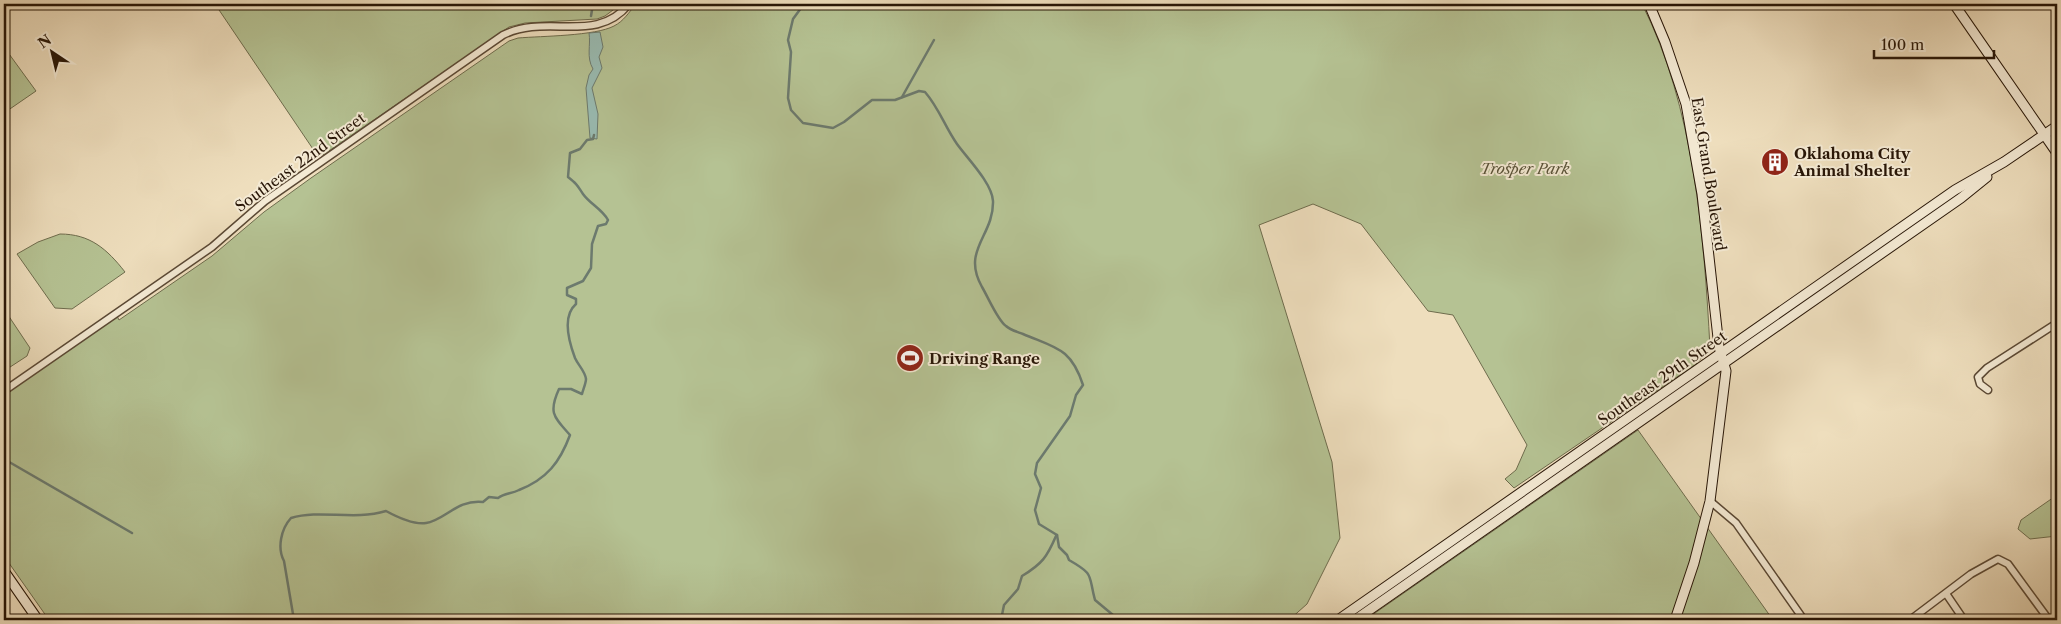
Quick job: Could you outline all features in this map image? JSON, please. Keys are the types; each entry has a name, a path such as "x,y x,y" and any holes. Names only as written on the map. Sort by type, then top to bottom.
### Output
{"main road":[{"name":"East Grand Boulevard","path":"1648,4 1665,42 1686,104 1702,194 1726,371 1710,501 1694,563 1675,620"},
{"path":"1954,4 2057,153"},
{"name":"Southeast 29th Street","path":"1338,620 1397,585 1852,268 1961,198 2004,162 2057,126"},
{"path":"4,571 38,620"},
{"name":"Southeast 29th Street","path":"1355,620 1397,585"}],"street":[{"name":"Southeast 22nd Street","path":"4,391 212,247 265,201 488,45 515,29 551,25 599,25 610,22 621,14 629,4"},
{"path":"1988,390 1980,384 1978,377 2057,323"},
{"path":"1710,501 1736,523 1804,620"},
{"path":"1910,620 1947,595 1971,574 1998,559 2008,564 2049,620"},
{"path":"1947,595 1964,620"}],"green space":[{"path":"215,4 621,4 605,16 597,19 525,23 509,27 323,155 317,155"},
{"name":"Trosper Park","path":"636,4 1642,4 1660,43 1674,85 1685,128 1700,216 1710,348 1696,364 1514,488 1505,479 1516,470 1527,445 1453,315 1428,311 1361,224 1313,204 1259,225 1332,462 1340,538 1307,604 1289,620 49,620 4,556 4,395 117,316 119,320 212,256 264,212 509,41 518,38 582,34 605,29 621,22"},
{"path":"4,47 36,91 4,113"},
{"path":"60,234 80,237 97,244 125,272 72,309 55,308 17,254 38,242"},
{"path":"4,309 30,348 27,356 4,371"},
{"path":"1638,430 1773,620 1365,620"},
{"path":"2057,495 2057,536 2030,539 2018,529 2021,520"}],"water":[{"path":"600,32 603,47 599,57 602,68 592,88 598,114 597,139 590,138 586,88 589,75 593,69 589,56 589,33"}],"waterway":[{"path":"591,16 593,4"},
{"path":"804,4 793,19 788,40 791,52 788,98 791,110 803,123 833,128 844,122 872,100 895,100 919,91 925,92 957,144 984,179 992,194 992,213 980,243 975,263 976,274 993,308 1003,323 1010,329 1061,351 1073,363 1078,373 1083,385 1076,395 1070,416 1037,463 1035,474 1041,488 1035,510 1039,524 1057,535"},
{"path":"902,97 934,40"},
{"path":"294,620 281,550 281,539 291,518 314,515 361,515 386,511 411,522 426,523 466,504 483,502 489,497 498,498 529,486 545,475 562,453 570,435 554,414 553,409 556,397 559,389 571,389 582,394 586,379 575,358 569,337 569,315 576,304 576,299 567,295 567,288 583,281 591,268 592,244 598,226 606,224 608,220 568,177 570,153 580,149 587,140 593,139 594,135"},
{"path":"4,459 132,533"},
{"path":"1057,535 1059,547 1069,560 1087,572 1091,580 1095,600 1119,620"},
{"path":"1001,620 1004,605 1018,589 1022,576 1043,559 1056,536"}],"place":[{"name":"Oklahoma City Animal Shelter","path":"1775,162"},
{"name":"Driving Range","path":"910,358"}]}
